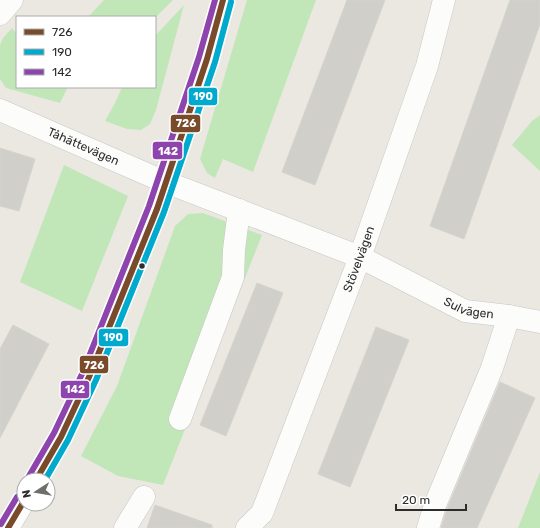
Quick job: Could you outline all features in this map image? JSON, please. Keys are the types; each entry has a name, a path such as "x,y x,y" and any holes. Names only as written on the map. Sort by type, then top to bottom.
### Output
{"street":[{"path":"0,14 12,0"},
{"path":"41,472 61,437 89,377 157,209 206,59 223,0"},
{"name":"Stövelvägen","path":"254,521 360,257 427,66 444,0"},
{"name":"Tåhättevägen","path":"0,110 167,182"},
{"name":"Sulvägen","path":"167,182 360,257 465,311 509,316 540,322"},
{"path":"180,419 233,277 238,210"},
{"name":"Sulvägen","path":"428,528 435,505 492,368 509,316"},
{"path":"125,528 144,497"},
{"path":"8,528 17,512"}],"green space":[{"path":"104,0 173,0 156,17 89,16"},
{"path":"247,0 316,0 253,172 223,159 215,178 207,173 200,159"},
{"path":"184,5 156,110 150,124 141,130 127,129 105,121 122,88 156,88 156,35"},
{"path":"12,28 16,33 16,88 68,88 60,103 6,88 0,79 0,45 3,38"},
{"path":"540,115 540,171 512,145 532,121"},
{"path":"64,165 128,196 82,311 20,282"},
{"path":"203,213 262,235 163,485 118,476 81,456 117,386 175,226 188,214"},
{"path":"540,472 540,528 518,528"}],"building":[{"path":"347,0 385,0 315,185 282,172"},
{"path":"510,0 540,0 540,24 464,239 430,226"},
{"path":"0,148 35,159 19,211 0,206"},
{"path":"257,283 283,293 226,436 200,425"},
{"path":"13,325 49,344 0,438 0,349"},
{"path":"376,327 409,340 350,487 318,474"},
{"path":"500,382 535,398 477,528 441,528 447,509"},
{"path":"155,505 212,525 212,528 147,528"}],"transit line":[{"name":"142","path":"31,472 54,433 82,374 149,206 199,57 215,0"},
{"name":"726","path":"41,472 61,437 89,377 157,209 207,59 223,0"},
{"name":"190","path":"50,472 68,440 96,380 164,212 215,62 231,2"},
{"name":"142","path":"1,524 16,499"},
{"name":"726","path":"8,528 17,512"}]}
